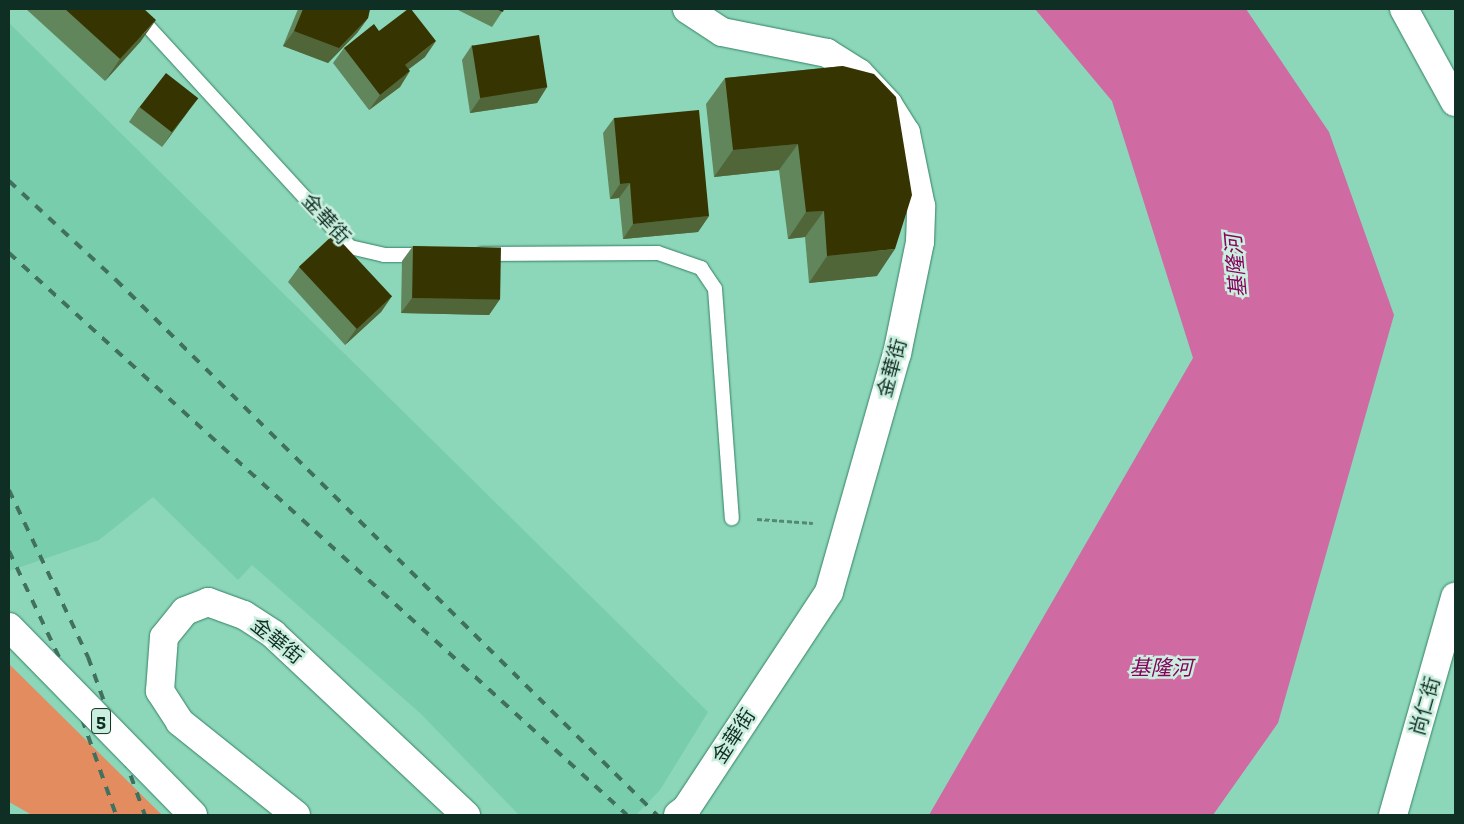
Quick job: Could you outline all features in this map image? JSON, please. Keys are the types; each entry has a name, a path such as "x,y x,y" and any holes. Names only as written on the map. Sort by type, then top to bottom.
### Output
{"street":[{"name":"金華街","path":"678,815 686,809 829,592 897,354 920,242 921,206 906,133 888,104 859,73 828,53 722,32 687,9"},
{"path":"1404,9 1455,102"},
{"name":"尚仁街","path":"1393,815 1455,596"},
{"name":"金華街","path":"296,815 180,722 160,691 164,636 185,611 208,602 244,615 273,634 466,815"},
{"name":"5","path":"9,628 193,815"}],"lane":[{"name":"金華街","path":"132,9 350,247 384,255 442,255"},
{"path":"462,254 658,253 701,268 715,289 732,518"}],"path":[{"path":"732,518 848,526"}],"shaded area":[{"path":"9,23 708,712 660,790 636,815 519,815 420,713 252,565 238,580 153,497 99,540 9,571"},
{"path":"9,664 162,815 32,815 9,802"}],"water":[{"name":"基隆河","path":"1035,9 1246,9 1329,132 1394,315 1278,723 1213,815 929,815 1193,358 1112,101"}],"building":[{"path":"65,9 144,9 156,20 120,59"},
{"path":"303,9 370,9 368,18 339,48 294,31"},
{"path":"408,9 411,9 436,41 405,65 410,71 380,95 344,48 374,24 379,31"},
{"path":"539,35 547,87 480,98 472,46"},
{"path":"843,66 874,74 896,97 912,195 895,249 827,256 824,211 806,212 798,144 733,150 725,78"},
{"path":"166,73 198,98 172,132 140,107"},
{"path":"699,110 709,216 633,224 630,183 620,184 614,118"},
{"path":"334,234 392,296 357,329 299,267"},
{"path":"413,246 501,248 500,300 412,298"}],"railway":[{"path":"9,181 116,280 657,815"},
{"path":"9,253 627,815"},
{"path":"9,490 88,657 145,815"},
{"path":"9,551 64,668 116,815"}]}
